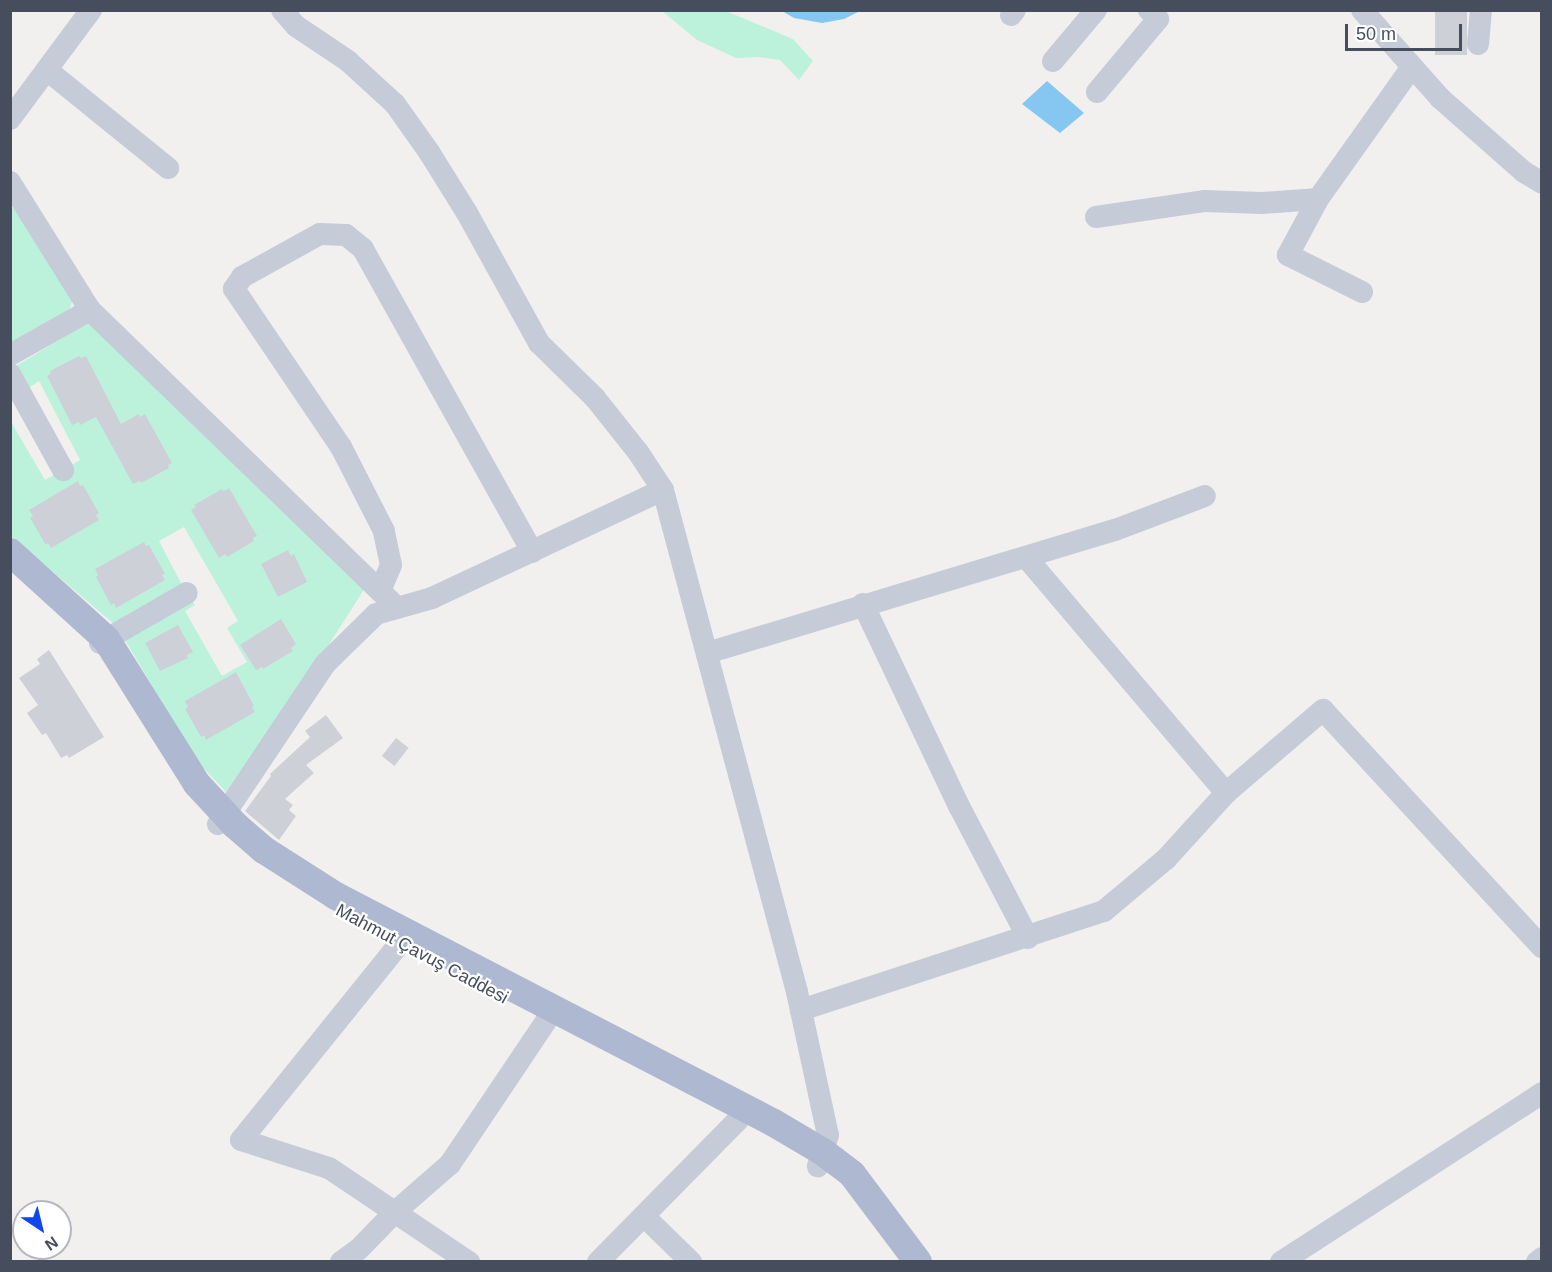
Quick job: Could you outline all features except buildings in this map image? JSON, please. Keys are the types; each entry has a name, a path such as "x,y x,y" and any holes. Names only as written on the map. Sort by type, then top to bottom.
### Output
{"main road":[{"path":"10,552 103,641 197,784 264,850 336,896 774,1124 821,1159 852,1174 918,1262"},
{"name":"Mahmut Çavuş Caddesi","path":"10,564 103,641 184,778 226,812 268,867 321,901 546,1021 801,1153 821,1159 869,1211 904,1262"}],"street":[{"path":"10,119 91,10"},
{"path":"282,10 296,26 348,61 394,104 467,213 539,343 595,399 638,452 663,490 801,1010 828,1135 821,1159"},
{"path":"1053,61 1096,10"},
{"path":"1097,92 1158,19 1149,10"},
{"path":"1362,10 1411,68 1440,98 1524,172 1542,183"},
{"path":"1478,44 1481,10"},
{"path":"1362,292 1288,255 1318,199 1411,68"},
{"path":"47,70 168,168"},
{"path":"10,182 90,310 397,608"},
{"path":"1096,217 1204,201 1262,203 1318,199"},
{"path":"380,591 392,565 384,531 341,447 234,289 242,277 320,234 346,235 363,249 532,552"},
{"path":"10,355 90,310"},
{"path":"10,374 63,470"},
{"path":"226,812 325,664 376,614 432,598 663,490"},
{"path":"707,653 863,604 1027,558 1115,530 1205,496"},
{"path":"1027,558 1226,793"},
{"path":"103,641 187,592"},
{"path":"863,604 960,806 1028,938"},
{"path":"801,1010 1028,938 1104,911 1166,859 1226,793 1323,710 1542,947"},
{"path":"400,942 241,1140 329,1168 469,1262"},
{"path":"341,1262 359,1249 395,1212 450,1164 546,1021"},
{"path":"1281,1262 1542,1093"},
{"path":"598,1262 738,1120"},
{"path":"644,1215 691,1262"},
{"path":"1537,1262 1542,1258"}],"green space":[{"path":"662,11 726,11 793,39 813,61 799,80 780,60 758,57 736,58 697,40"},
{"path":"10,205 29,226 72,302 69,312 10,346"},
{"path":"92,320 367,585 328,646 226,792 195,759 124,638 192,601 195,605 185,611 222,676 247,662 227,628 238,621 184,527 159,541 182,585 114,624 11,536 10,420 45,480 80,460 39,381 27,389 16,366"}],"water":[{"path":"782,11 860,11 844,19 822,23 794,18"},
{"path":"1047,81 1084,113 1060,133 1022,104"}]}
